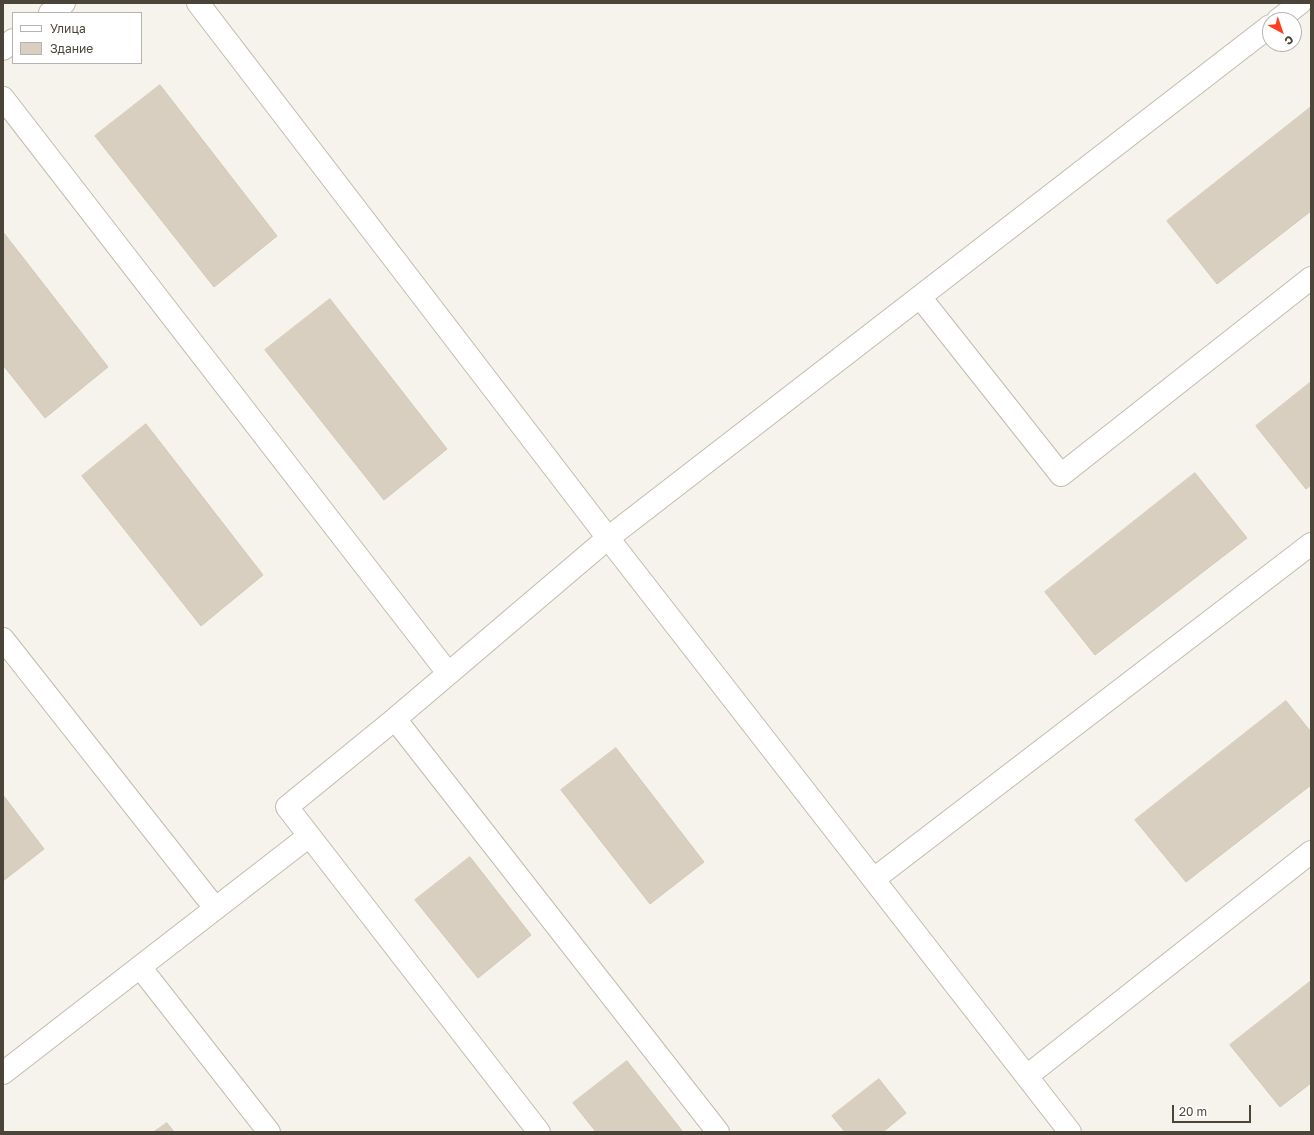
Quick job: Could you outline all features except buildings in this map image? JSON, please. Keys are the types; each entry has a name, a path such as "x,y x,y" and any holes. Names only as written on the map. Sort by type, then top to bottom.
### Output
{"lane":[{"path":"51,12 64,3"},
{"path":"198,3 608,538 1070,1132"},
{"path":"1288,12 1300,3"},
{"path":"538,1132 287,807 395,719 608,538 1262,32"},
{"path":"3,49 12,41"},
{"path":"3,98 448,674"},
{"path":"920,297 1061,475 1311,278"},
{"path":"874,879 1311,544"},
{"path":"3,639 215,908"},
{"path":"395,719 718,1132"},
{"path":"3,1073 309,836"},
{"path":"1027,1076 1311,852"},
{"path":"140,967 269,1132"}]}
